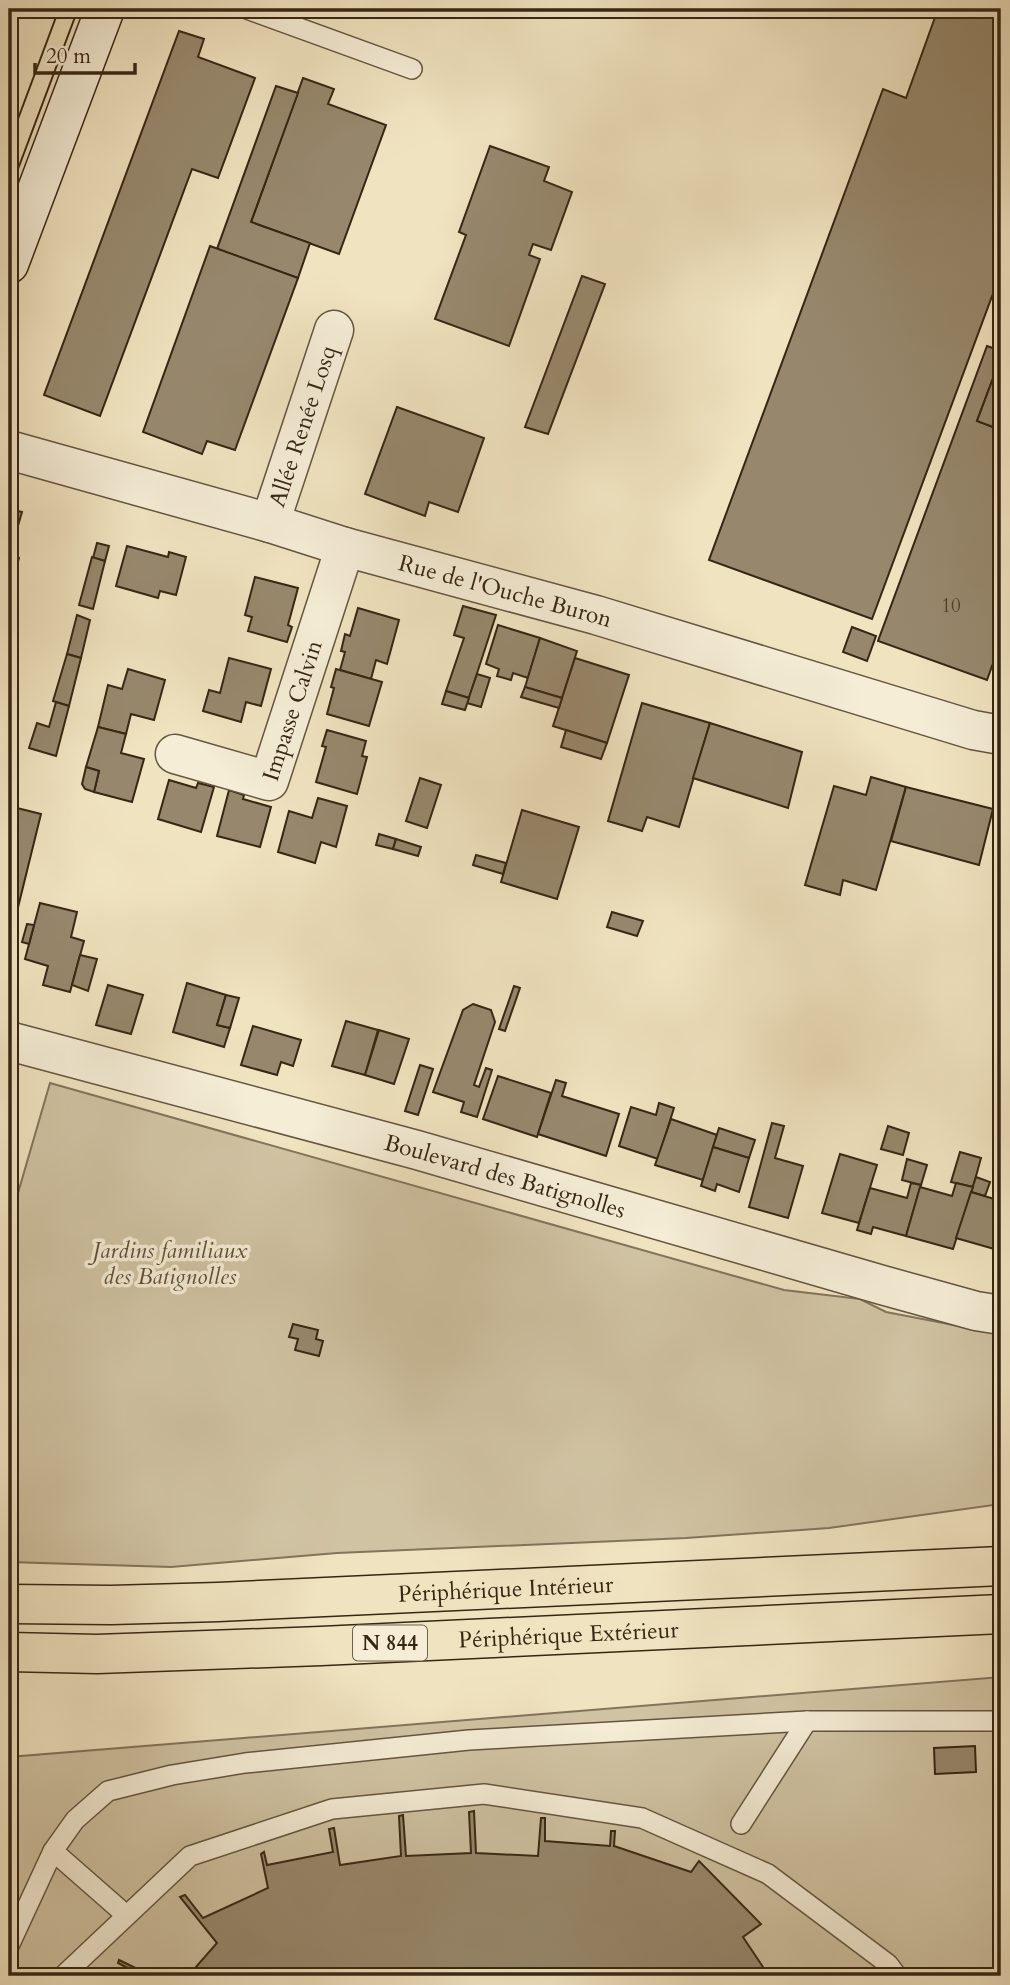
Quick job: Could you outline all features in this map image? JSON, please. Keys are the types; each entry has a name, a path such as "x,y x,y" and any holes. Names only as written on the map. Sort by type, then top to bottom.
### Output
{"highway":[{"name":"Périphérique Intérieur","path":"9,1604 218,1602 1001,1566"},
{"name":"Périphérique Extérieur","path":"9,1652 97,1654 321,1646 1001,1614"}],"street":[{"path":"9,264 104,9"},
{"name":"Allée Renée Losq","path":"270,523 334,330"},
{"name":"Rue de l'Ouche Buron","path":"9,450 270,523 345,547 596,615 973,730 1001,735"},
{"name":"Impasse Calvin","path":"175,754 269,780 345,547"},
{"name":"Boulevard des Batignolles","path":"9,1041 417,1150 882,1285 976,1311 1001,1315"}],"lane":[{"path":"247,9 412,69"},
{"path":"9,1946 53,1851 75,1820 107,1791 173,1775 245,1763 469,1740 807,1721 1001,1721"},
{"path":"741,1824 807,1721"},
{"path":"63,1976 190,1856 332,1809 484,1794 642,1818 768,1874 888,1964 897,1976"},
{"path":"53,1851 126,1916"}],"green space":[{"name":"Jardins familiaux des Batignolles","path":"50,1083 784,1290 860,1299 886,1312 1001,1334 1001,1504 829,1528 686,1538 337,1553 171,1567 9,1562 9,1224"},
{"path":"1001,1677 1001,1976 9,1976 9,1757"}],"building":[{"path":"938,9 982,9 1001,21 1001,272 872,619 709,560 883,89 906,98"},
{"path":"179,31 204,39 198,57 255,78 218,178 192,169 100,416 44,395"},
{"path":"303,78 334,89 328,104 386,125 339,254 251,222"},
{"path":"276,86 298,93 251,222 310,243 298,278 217,249"},
{"path":"490,146 549,167 544,181 572,192 551,250 533,244 529,255 540,259 509,346 435,319 466,235 459,232"},
{"path":"210,246 298,278 235,450 207,441 202,454 143,432"},
{"path":"582,276 605,284 548,434 525,427"},
{"path":"987,346 1001,351 977,421 1001,430 1001,641 987,680 878,641"},
{"path":"1001,357 1001,430 977,421"},
{"path":"397,407 484,438 458,512 429,502 425,516 365,494"},
{"path":"9,509 22,512 15,536 9,534"},
{"path":"97,543 109,546 105,561 93,558"},
{"path":"127,546 168,557 169,552 186,557 176,595 160,591 158,598 116,586"},
{"path":"9,552 19,558 11,586 9,586"},
{"path":"92,557 105,561 93,609 79,605"},
{"path":"255,577 298,588 288,625 292,627 287,642 248,631 252,617 245,615"},
{"path":"463,606 496,615 469,698 446,691 464,638 454,635"},
{"path":"358,608 399,620 387,664 376,660 371,679 340,670 345,652 341,651 345,634 350,636"},
{"path":"77,615 90,620 81,658 67,654"},
{"path":"498,625 540,638 528,678 513,673 511,680 497,676 499,669 486,664"},
{"path":"852,627 876,636 867,661 843,652"},
{"path":"540,638 577,651 562,698 525,687"},
{"path":"67,654 81,658 69,706 53,701"},
{"path":"229,658 271,669 261,706 246,702 241,722 203,711 209,690 220,693"},
{"path":"575,658 629,675 607,743 553,726"},
{"path":"128,669 165,680 154,720 131,714 126,734 98,727 108,685 122,689"},
{"path":"336,669 382,682 369,726 327,714"},
{"path":"477,674 490,678 481,707 467,703"},
{"path":"525,687 562,698 559,708 521,697"},
{"path":"446,691 469,698 465,710 442,704"},
{"path":"56,702 69,706 56,756 29,748 37,723 49,727"},
{"path":"642,703 710,723 679,827 647,817 642,831 608,821"},
{"path":"710,723 802,752 788,808 693,778"},
{"path":"98,727 126,734 121,753 144,759 132,802 94,792 99,771 86,767"},
{"path":"327,730 366,741 362,756 367,757 357,794 316,782 326,747 322,746"},
{"path":"566,730 607,743 601,759 561,747"},
{"path":"86,767 99,771 94,792 85,789 82,784"},
{"path":"871,777 906,787 876,890 843,880 840,895 805,885 834,786 866,795"},
{"path":"420,778 441,785 427,828 406,821"},
{"path":"169,780 196,788 198,783 214,787 201,832 158,819"},
{"path":"906,787 993,809 979,865 891,841"},
{"path":"229,790 244,795 243,799 271,807 260,847 217,836"},
{"path":"318,798 347,806 336,847 321,842 315,863 278,852 289,811 312,818"},
{"path":"9,806 41,814 9,944"},
{"path":"522,810 579,827 557,899 501,882"},
{"path":"379,834 396,839 393,849 376,845"},
{"path":"396,839 421,847 418,856 393,849"},
{"path":"476,855 506,863 503,874 473,865"},
{"path":"40,903 77,912 71,937 84,941 70,992 43,985 48,966 25,959"},
{"path":"612,912 643,921 637,936 607,927"},
{"path":"27,924 34,925 29,944 22,942"},
{"path":"80,955 97,959 88,991 72,985"},
{"path":"187,983 226,995 217,1025 230,1028 224,1047 173,1032"},
{"path":"108,985 143,995 131,1034 96,1025"},
{"path":"514,986 520,988 505,1031 499,1029"},
{"path":"226,995 239,998 230,1028 217,1025"},
{"path":"473,1004 491,1010 495,1022 474,1085 479,1087 486,1068 492,1070 477,1117 461,1112 464,1102 433,1092 463,1010"},
{"path":"346,1021 378,1030 365,1075 332,1066"},
{"path":"253,1026 301,1040 293,1066 281,1062 277,1075 241,1065"},
{"path":"379,1030 409,1039 394,1084 365,1075"},
{"path":"420,1065 433,1069 418,1115 405,1111"},
{"path":"498,1076 551,1093 537,1137 483,1119"},
{"path":"556,1080 566,1083 562,1096 619,1114 606,1156 538,1134"},
{"path":"659,1103 674,1108 658,1159 619,1146 631,1107 656,1115"},
{"path":"671,1119 717,1135 703,1180 655,1165"},
{"path":"772,1123 784,1126 775,1158 803,1166 788,1218 749,1207"},
{"path":"888,1126 909,1133 903,1155 881,1149"},
{"path":"719,1128 755,1140 749,1158 713,1147"},
{"path":"713,1147 749,1158 739,1192 717,1184 715,1191 701,1186"},
{"path":"960,1152 981,1158 973,1187 951,1182"},
{"path":"840,1154 877,1165 859,1223 822,1213"},
{"path":"907,1159 927,1165 921,1185 902,1180"},
{"path":"976,1177 990,1182 985,1196 971,1192"},
{"path":"911,1183 921,1185 906,1236 873,1227 871,1234 857,1230 870,1188 907,1198"},
{"path":"956,1183 973,1187 953,1249 906,1236 920,1187 952,1196"},
{"path":"971,1192 1001,1201 1001,1251 956,1238"},
{"path":"293,1324 318,1330 316,1339 323,1341 319,1356 295,1350 298,1339 289,1337"},
{"path":"975,1746 976,1772 935,1774 934,1748"},
{"path":"474,1811 476,1853 538,1856 541,1818 545,1818 545,1841 610,1846 611,1831 615,1831 614,1846 691,1872 699,1861 761,1924 743,1937 769,1976 573,1976 511,1973 451,1976 188,1976 217,1943 180,1897 185,1895 203,1918 268,1888 261,1854 264,1852 267,1865 333,1852 329,1829 334,1828 340,1865 401,1856 399,1816 403,1815 406,1856 471,1853 469,1812"},
{"path":"119,1960 152,1976 143,1976 118,1963"}],"tram line":[{"path":"9,143 59,9"},
{"path":"9,193 78,9"}]}
